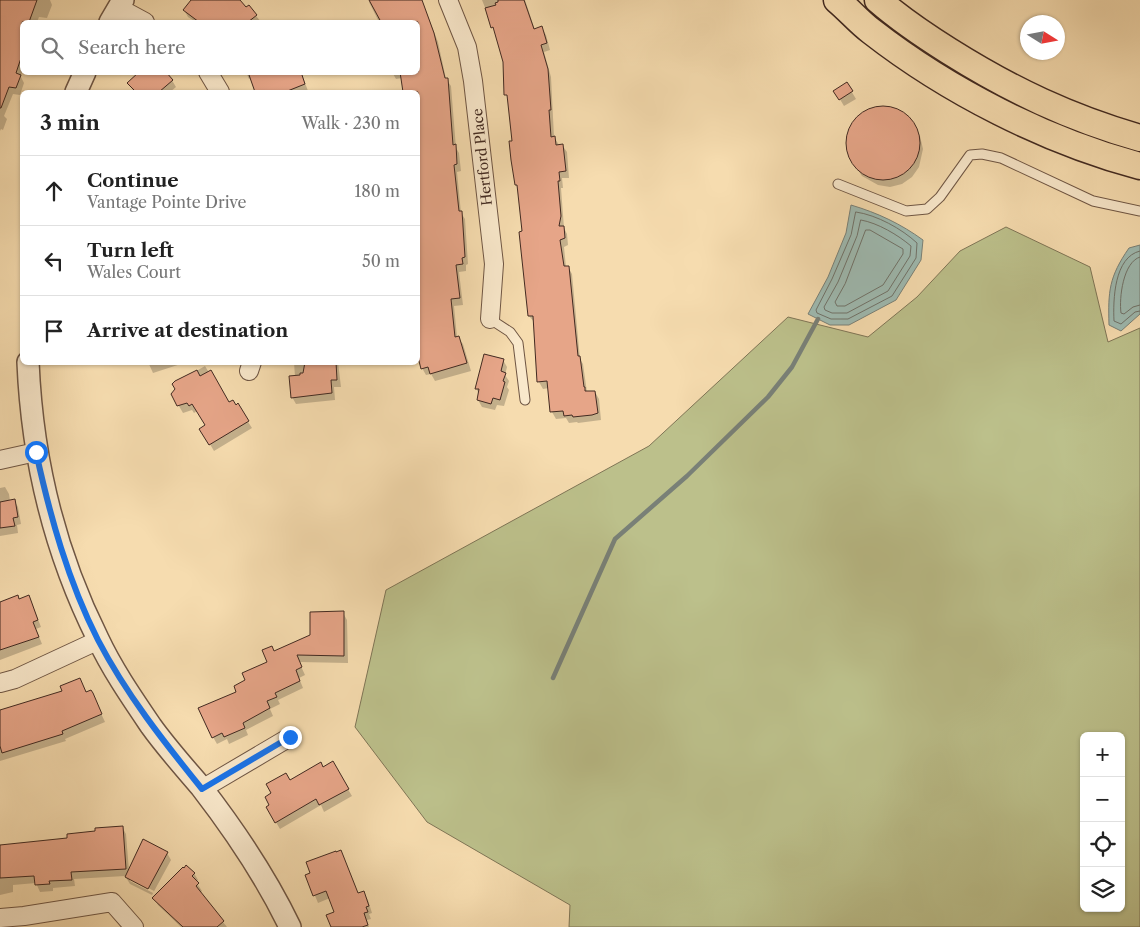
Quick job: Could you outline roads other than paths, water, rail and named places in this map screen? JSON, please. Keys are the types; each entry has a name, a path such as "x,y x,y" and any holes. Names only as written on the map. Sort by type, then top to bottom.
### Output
{"main road":[{"path":"837,0 871,31 922,67 979,101 1047,134 1112,159 1140,166"},
{"path":"878,0 928,38 985,74 1051,108 1110,130 1140,138"}],"street":[{"name":"Hertford Place","path":"448,0 467,47 473,80 494,264 490,319"},
{"path":"117,10 141,20"},
{"path":"77,90 84,75"},
{"path":"210,75 219,90"},
{"path":"28,365 29,393 36,452 55,529 82,604 98,640 152,727 202,789 244,846 274,894 290,927"},
{"path":"0,460 36,452"},
{"path":"0,683 15,679 98,640"},
{"path":"202,789 290,737"},
{"path":"0,918 112,902 134,927"}],"lane":[{"path":"838,184 906,211 927,209 940,198 970,155 982,154 1001,158 1093,201 1140,212"},
{"path":"490,319 510,332 518,343 525,400"}],"water":[{"path":"851,205 889,220 923,240 921,260 896,300 849,325 830,325 808,314 828,277 846,233"},
{"path":"1140,245 1140,314 1121,331 1109,325 1111,285 1117,267 1129,248"}],"waterway":[{"path":"553,678 615,539 687,476 768,397 792,367 818,319"}]}
